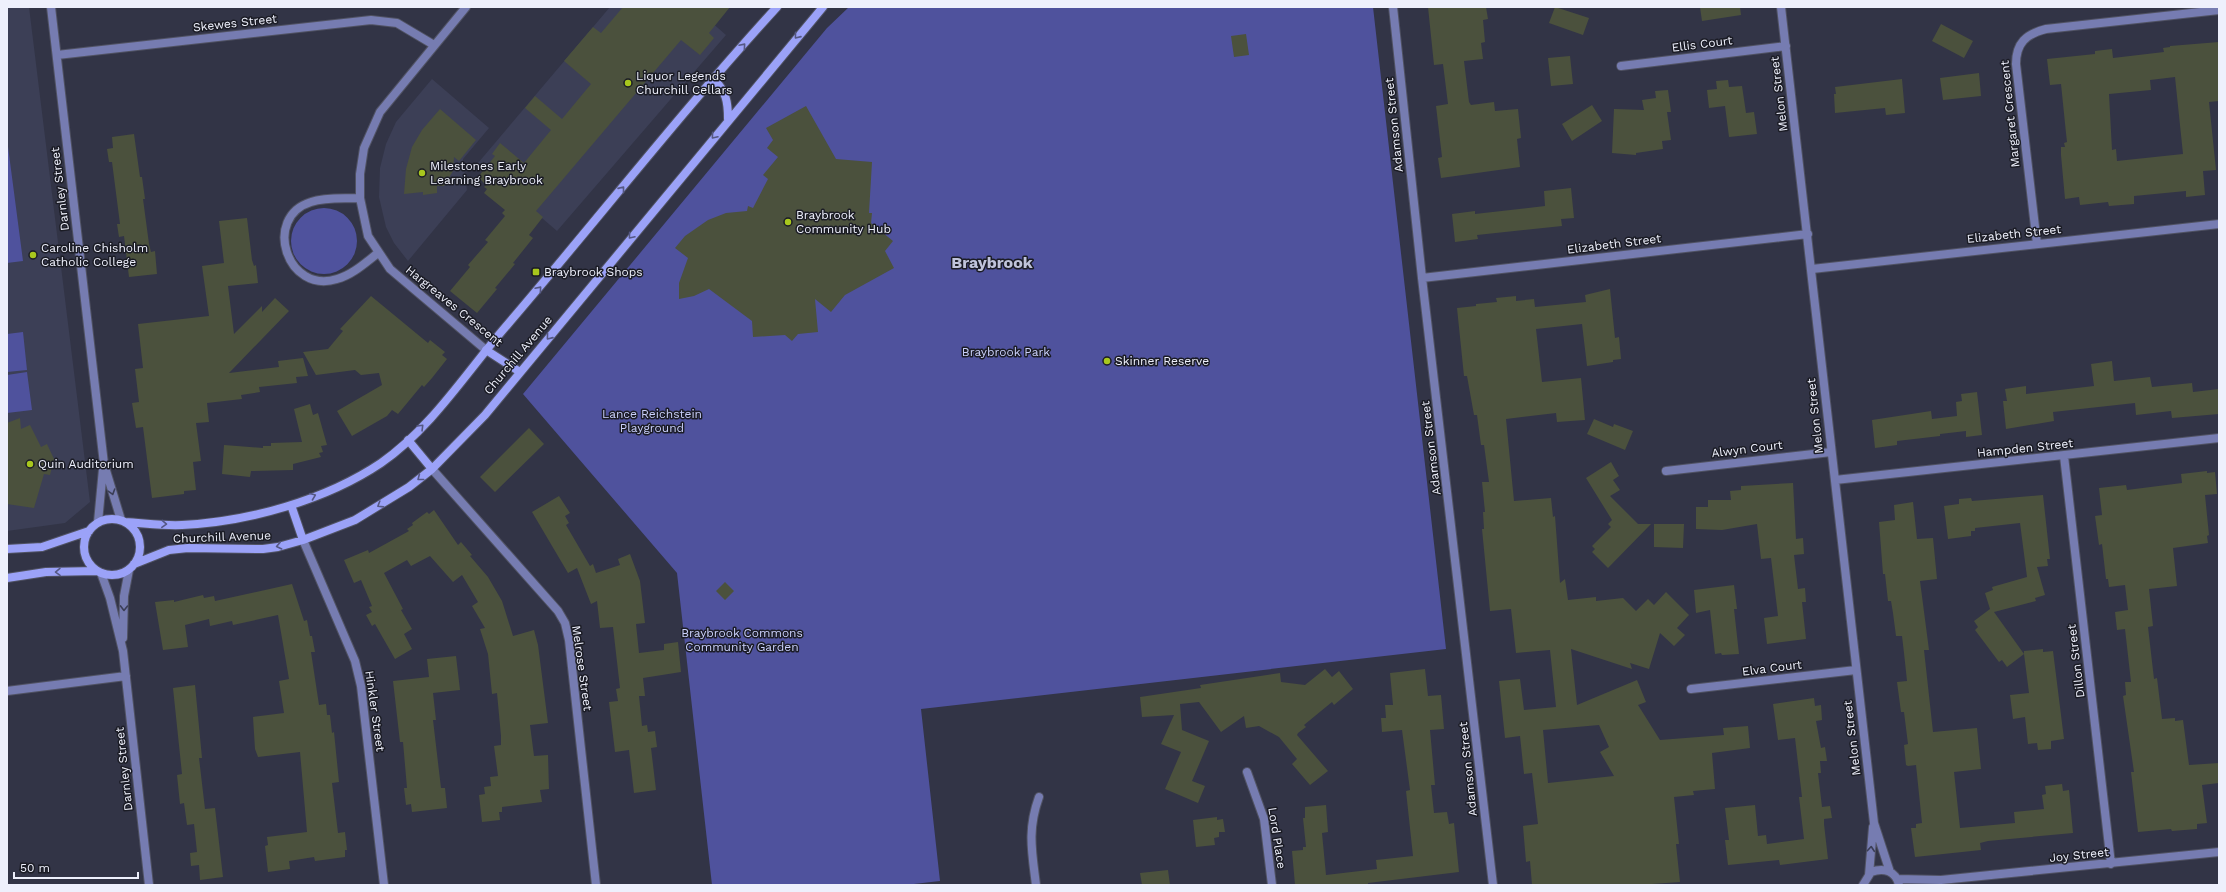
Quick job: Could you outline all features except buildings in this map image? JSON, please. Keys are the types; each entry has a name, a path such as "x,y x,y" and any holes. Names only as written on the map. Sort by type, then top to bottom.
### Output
{"main road":[{"name":"Churchill Avenue","path":"123,521 179,525 202,524 291,505 339,486 382,462 408,440 439,409 486,350 714,79 777,7"},
{"name":"Churchill Avenue","path":"132,567 170,550 188,548 263,549 303,540 355,520 409,487 432,469 485,415 728,119 823,7"},
{"path":"714,79 723,89 728,100 728,119"},
{"name":"Hargreaves Crescent","path":"486,350 520,372"},
{"name":"Melrose Street","path":"408,440 432,469"},
{"name":"Hinkler Street","path":"291,505 303,540"},
{"path":"7,578 46,572 99,572 120,574 132,567 139,555 139,541 133,528 123,521 114,519 98,522 89,531 83,548 90,565 99,572"},
{"path":"7,549 42,547 89,531"}],"street":[{"name":"Darnley Street","path":"51,7 104,464 123,521"},
{"name":"Hargreaves Crescent","path":"466,7 380,112 372,128 363,155 360,174 360,198 368,236 378,253 401,280 486,350"},
{"name":"Adamson Street","path":"1393,7 1422,278 1493,885"},
{"name":"Melon Street","path":"1781,7 1874,823 1890,872"},
{"name":"Margaret Crescent","path":"2037,244 2016,64 2016,53 2020,43 2028,35 2046,29 2219,10"},
{"name":"Skewes Street","path":"57,55 371,20 397,23 434,45"},
{"name":"Ellis Court","path":"1621,66 1786,46"},
{"path":"360,198 310,202 301,208 293,215 286,226 284,239 288,260 297,270 311,278 336,280 349,274 378,253"},
{"name":"Elizabeth Street","path":"1812,269 2219,224"},
{"name":"Elizabeth Street","path":"1422,278 1808,234"},
{"name":"Hampden Street","path":"1834,480 2219,438"},
{"name":"Alwyn Court","path":"1666,471 1831,452"},
{"name":"Dillon Street","path":"2064,456 2111,864"},
{"name":"Darnley Street","path":"98,522 104,464"},
{"name":"Melrose Street","path":"432,469 558,611 565,623 569,640 596,885"},
{"name":"Hinkler Street","path":"303,540 355,661 361,686 384,885"},
{"name":"Darnley Street","path":"123,651 124,596 132,567"},
{"name":"Darnley Street","path":"99,572 110,598 123,651 149,885"},
{"name":"Elva Court","path":"1691,689 1856,670"},
{"path":"7,692 126,676"},
{"name":"Lord Place","path":"1247,772 1264,819 1272,885"},
{"path":"1036,885 1031,836 1032,816 1039,797"},
{"name":"Melon Street","path":"1869,875 1874,823"},
{"name":"Joy Street","path":"1898,882 1941,880 2219,852"},
{"path":"1861,884 1869,875 1877,870 1890,872 1898,882"},
{"name":"Joy Street","path":"1926,885 1941,880"}],"shaded area":[{"name":"Caroline Chisholm Catholic College","path":"7,7 29,7 90,502 65,523 7,531"},
{"path":"610,7 694,7 726,35 557,231 478,163"},
{"name":"Milestones Early Learning Braybrook","path":"432,79 489,128 463,159 467,190 408,261 394,243 386,227 379,197 380,168 386,144 396,122"}],"green space":[{"name":"Braybrook Park","path":"849,7 1373,7 1446,649 921,709 940,881 905,885 712,885 677,573 523,394 827,28"},
{"path":"7,139 23,261 7,263"},
{"path":"324,208 337,211 347,218 354,228 357,241 354,254 347,264 337,271 324,274 311,271 301,264 294,254 291,241 294,228 301,218 311,211"},
{"path":"23,332 27,370 7,372 7,334"},
{"path":"27,372 32,410 7,413 7,375"}],"place":[{"name":"Liquor Legends Churchill Cellars","path":"628,83"},
{"name":"Milestones Early Learning Braybrook","path":"422,173"},
{"name":"Braybrook Community Hub","path":"788,222"},
{"name":"Caroline Chisholm Catholic College","path":"33,255"},
{"name":"Braybrook Shops","path":"536,272"},
{"name":"Skinner Reserve","path":"1107,361"},
{"name":"Quin Auditorium","path":"30,464"}],"district":[{"name":"Braybrook","path":"992,262"}],"park label":[{"name":"Lance Reichstein Playground","path":"652,421"},
{"name":"Braybrook Commons Community Garden","path":"742,640"}]}
